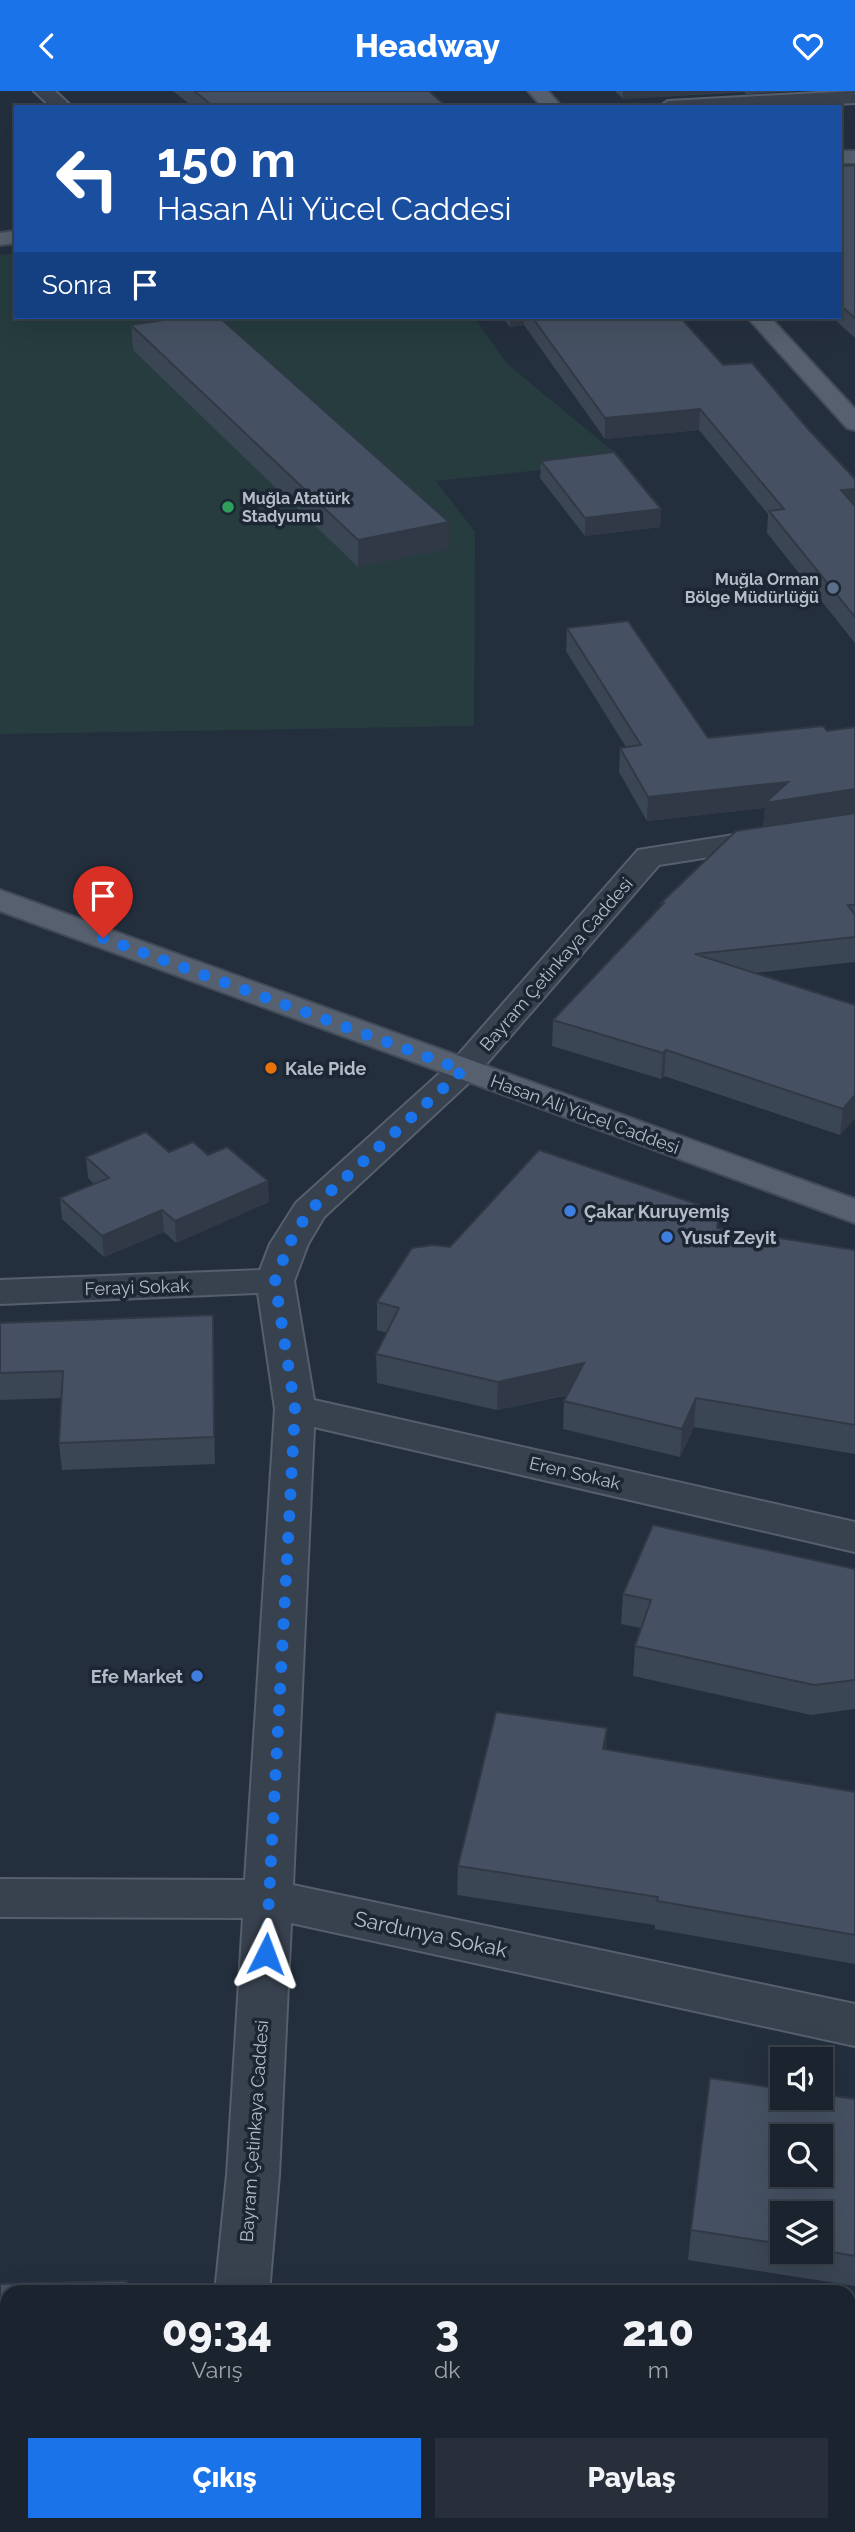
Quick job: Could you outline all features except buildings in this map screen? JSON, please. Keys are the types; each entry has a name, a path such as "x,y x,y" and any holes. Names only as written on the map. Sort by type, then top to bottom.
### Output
{"main road":[{"path":"537,91 551,105"},
{"path":"760,319 855,423"},
{"name":"Hasan Ali Yücel Caddesi","path":"0,900 855,1212"}],"street":[{"path":"43,91 60,105"},
{"path":"705,105 855,97"},
{"name":"Bayram Çetinkaya Caddesi","path":"243,2285 253,2175 295,1409 275,1281 289,1244 309,1211 463,1070 649,857 855,825"},
{"name":"Ferayi Sokak","path":"0,1292 275,1281"},
{"name":"Eren Sokak","path":"295,1409 855,1537"},
{"name":"Sardunya Sokak","path":"0,1898 269,1899 855,2025"}],"green space":[{"name":"Muğla Atatürk Stadyumu","path":"14,253 14,319 475,319 507,364 625,461 436,481 475,532 474,726 0,734 0,255"}],"place":[{"name":"Muğla Atatürk Stadyumu","path":"228,507"},
{"name":"Muğla Orman Bölge Müdürlüğü","path":"833,588"},
{"name":"Kale Pide","path":"271,1068"},
{"name":"Çakar Kuruyemiş","path":"570,1211"},
{"name":"Yusuf Zeyit","path":"667,1237"},
{"name":"Efe Market","path":"197,1676"}],"route":[{"path":"103,938 463,1070 309,1211 289,1244 275,1281 295,1409 266,1954"}]}
